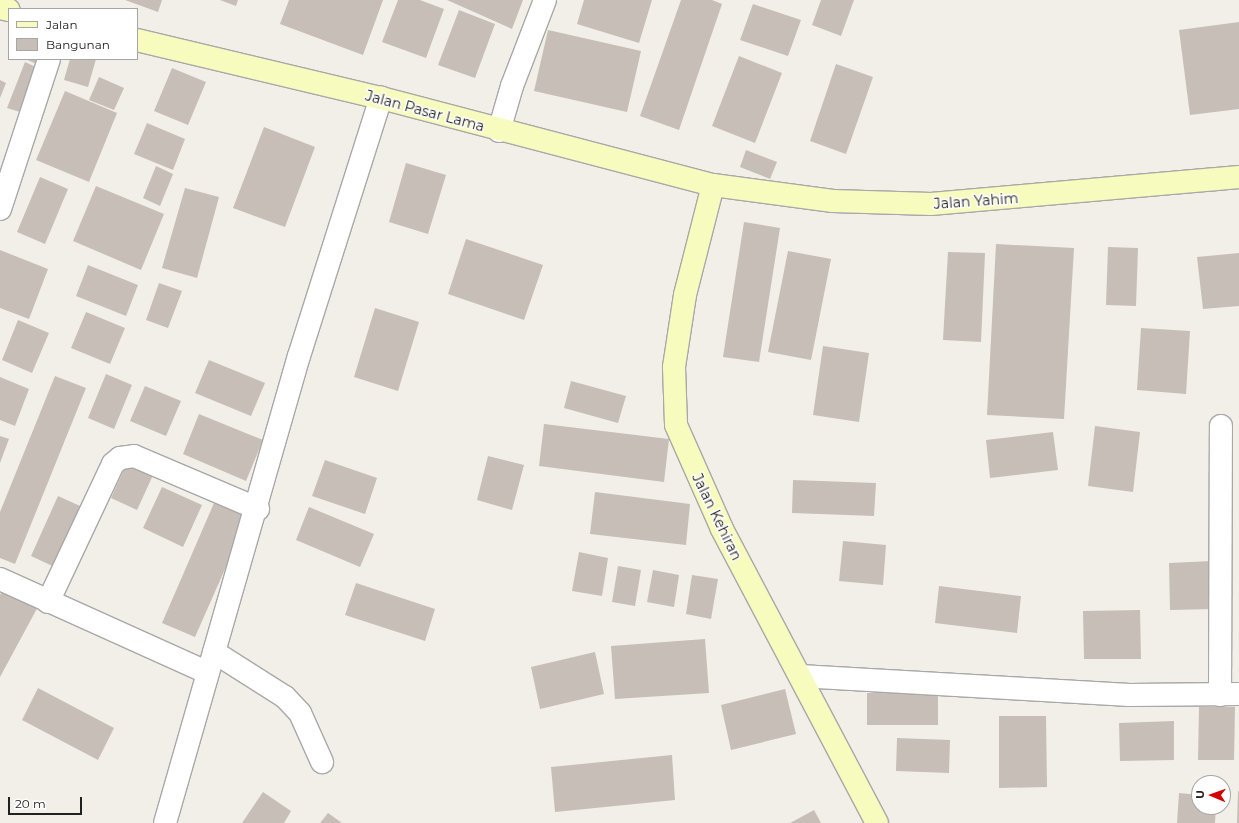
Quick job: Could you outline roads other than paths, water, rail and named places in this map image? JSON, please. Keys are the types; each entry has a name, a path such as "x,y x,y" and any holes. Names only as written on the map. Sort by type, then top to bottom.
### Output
{"street":[{"path":"499,131 512,86 545,0"},
{"name":"Jalan Pasar Lama","path":"138,40 381,98 499,131 713,185"},
{"path":"0,209 49,60"},
{"path":"166,823 214,652 258,509 299,356 381,98"},
{"name":"Jalan Yahim","path":"713,185 833,201 931,204 1239,177"},
{"name":"Jalan Kehiran","path":"713,185 684,302 674,367 676,425 722,529 877,823"},
{"path":"800,676 1122,695 1230,695 1220,426"},
{"path":"48,602 113,464 120,458 134,456 258,509"},
{"path":"0,579 208,673"},
{"path":"214,652 257,676 285,697 300,713 322,762"}]}
